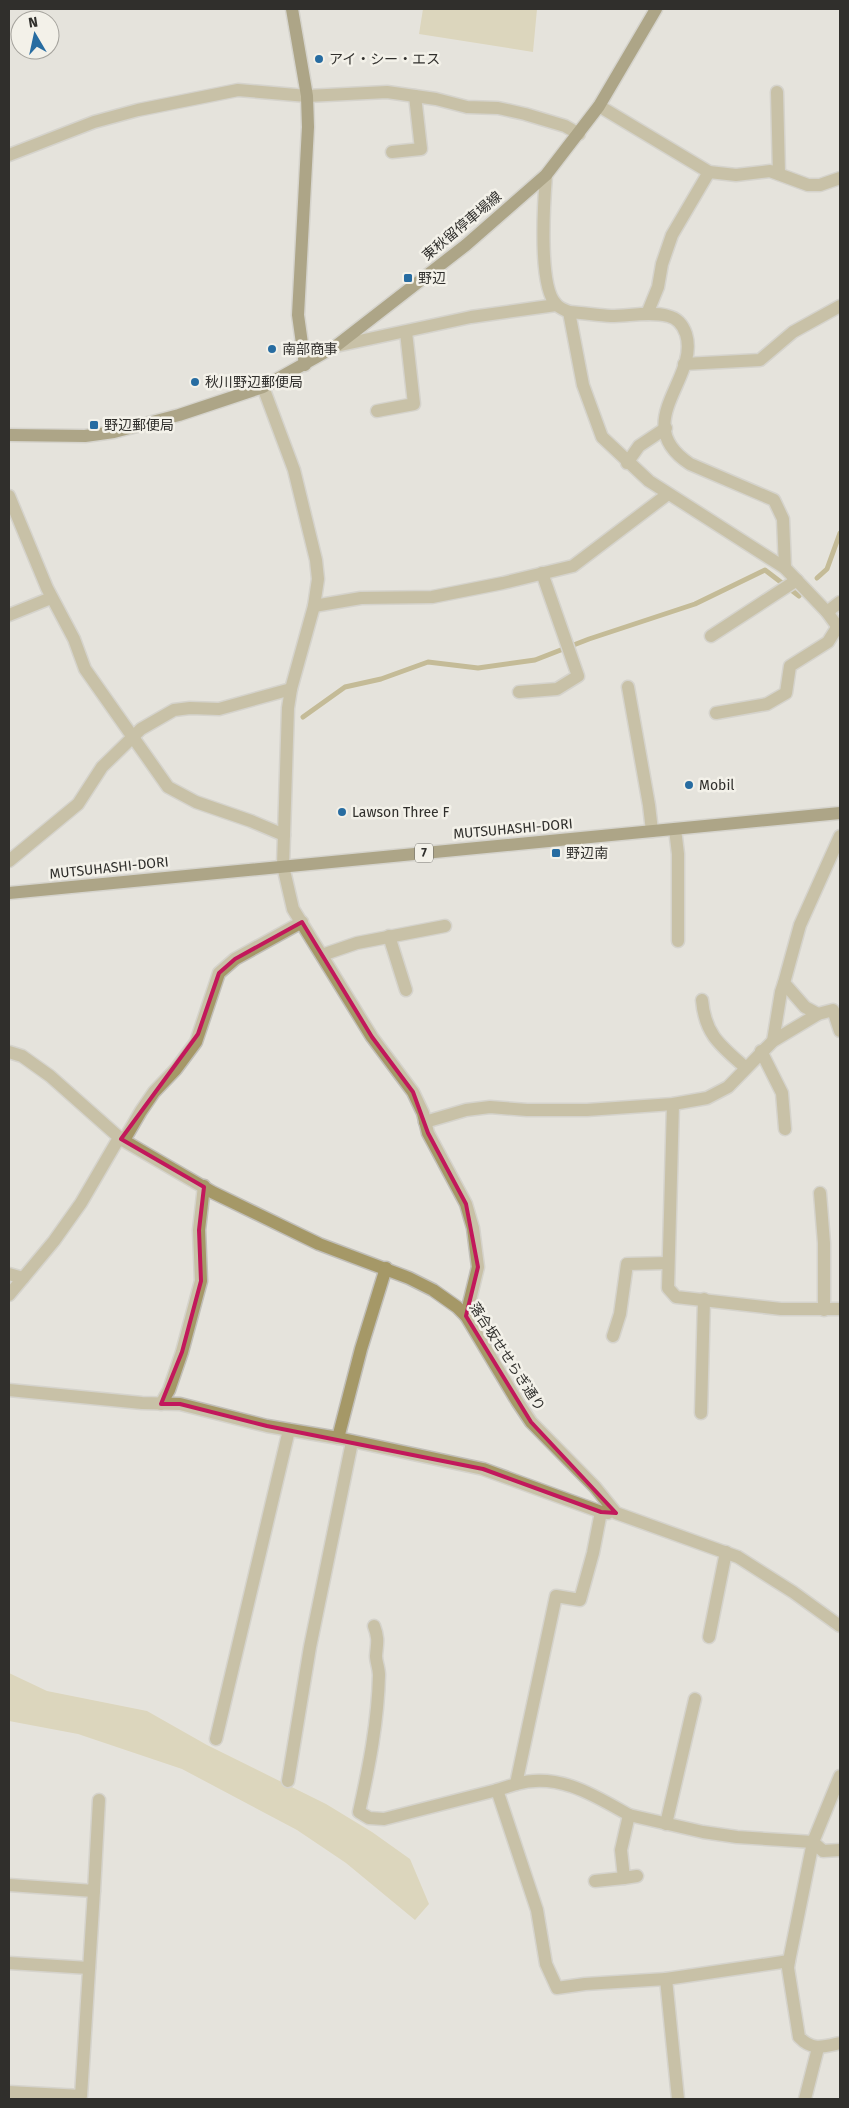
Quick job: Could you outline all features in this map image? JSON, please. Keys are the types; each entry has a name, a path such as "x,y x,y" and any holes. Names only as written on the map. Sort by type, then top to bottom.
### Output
{"main road":[{"path":"292,9 307,96 308,127 298,315 305,365"},
{"name":"東秋留停車場線","path":"9,435 85,436 114,432 179,415 263,387 336,346 466,245 546,175 599,106 656,9"},
{"name":"MUTSUHASHI-DORI","path":"9,893 840,813"}],"street":[{"path":"9,155 94,122 167,104 238,90 307,96 386,92 467,107 498,108 565,126 579,134"},
{"path":"777,92 779,174"},
{"path":"392,152 421,149 415,96"},
{"path":"599,106 709,172 736,175 770,171 808,185 820,185 840,178"},
{"path":"647,314 658,287 662,264 672,235 709,172"},
{"path":"546,175 542,230 546,276 556,305 569,312 612,316 647,314 668,316 677,320 684,327 689,351 664,415 671,447 681,458 690,464 774,500 783,519 785,568"},
{"path":"336,346 471,317 556,305"},
{"path":"684,364 760,360 793,332 840,306"},
{"path":"569,312 583,386 602,437 649,482 785,568 795,581 827,612 839,628 828,642 790,666 786,693 767,704 716,713"},
{"path":"378,411 414,404 406,332"},
{"path":"263,387 294,470 303,502 318,579 314,606 291,689 288,708 283,866 293,909 372,1037 413,1092 423,1113 428,1133 466,1204 473,1228 478,1266 466,1316"},
{"path":"627,463 639,446 666,428"},
{"path":"314,606 361,598 432,597 573,566 668,494"},
{"path":"9,496 51,598 74,639 85,669 168,787 196,802 251,821 284,836"},
{"path":"519,692 557,689 578,676 542,573"},
{"path":"711,636 795,581"},
{"path":"9,615 51,598"},
{"path":"827,612 840,602"},
{"path":"628,687 652,831"},
{"path":"9,861 78,804 102,767 141,729 174,710 190,708 219,709 291,689"},
{"path":"675,829 678,854 678,941"},
{"path":"773,1041 781,992 800,925 840,836"},
{"path":"9,1295 82,1203 116,1143 128,1135 146,1104 196,1042 219,973 235,959 302,922"},
{"path":"322,955 357,943 445,926"},
{"path":"389,936 406,990"},
{"path":"784,983 805,1007 818,1014"},
{"path":"702,1000 703,1017 717,1042 746,1068"},
{"path":"425,1122 466,1110 490,1107 555,1111 673,1104 707,1098 719,1094 728,1087 761,1051 773,1041 818,1014 837,1008 840,1031"},
{"path":"761,1051 782,1093 784,1129"},
{"name":"落合坂せせらぎ通り","path":"9,1052 22,1056 50,1076 121,1139 229,1201 319,1244 386,1268 432,1290 457,1306 466,1316 531,1422 595,1488 616,1513"},
{"path":"673,1104 668,1288 676,1297 780,1309 840,1309"},
{"path":"160,1404 169,1390 182,1352 201,1281 199,1230 204,1186"},
{"path":"820,1193 824,1243 824,1310"},
{"path":"613,1336 620,1314 627,1264 668,1262"},
{"path":"338,1438 361,1349 386,1268"},
{"path":"9,1274 23,1278"},
{"path":"701,1413 704,1299"},
{"path":"9,1390 160,1404 180,1404 289,1430 338,1438 483,1469 602,1512 616,1513 738,1557 786,1587 840,1626"},
{"path":"216,1739 289,1430"},
{"path":"288,1781 310,1647 352,1442"},
{"path":"516,1784 556,1596 580,1600 602,1512"},
{"path":"709,1637 726,1552"},
{"path":"374,1626 378,1638 376,1658 379,1672 377,1703 370,1763 359,1812 369,1818 384,1819 530,1780 565,1784 584,1789 629,1815 666,1824 737,1837 814,1842 823,1851 840,1850"},
{"path":"666,1824 695,1699"},
{"path":"840,1776 814,1842 788,1961 799,2037 806,2045 818,2048 840,2042"},
{"path":"497,1790 536,1910 546,1964 557,1988 585,1984 666,1979 788,1961"},
{"path":"9,2092 81,2096 99,1800"},
{"path":"624,1878 621,1850 629,1815"},
{"path":"595,1881 638,1876"},
{"path":"9,1885 94,1891"},
{"path":"9,1963 89,1968"},
{"path":"666,1979 678,2099"},
{"path":"806,2099 818,2048"}],"highlighted area":[{"path":"302,922 372,1037 413,1092 428,1133 466,1204 478,1267 466,1316 531,1422 616,1513 601,1512 483,1469 267,1426 180,1404 161,1404 182,1352 201,1281 199,1230 204,1187 121,1139 198,1034 219,973 235,959"}],"shaded area":[{"path":"423,9 537,9 533,52 419,34"},
{"path":"9,1673 47,1691 147,1711 207,1745 326,1804 372,1832 410,1859 429,1904 415,1920 346,1863 297,1830 182,1769 78,1734 9,1721"}],"waterway":[{"path":"817,578 827,569 840,533"},
{"path":"303,717 345,687 381,679 428,662 478,668 535,660 589,639 695,604 765,570 799,596"}],"place":[{"name":"アイ・シー・エス","path":"319,59"},
{"name":"野辺","path":"408,278"},
{"name":"南部商事","path":"272,349"},
{"name":"秋川野辺郵便局","path":"195,382"},
{"name":"野辺郵便局","path":"94,425"},
{"name":"Mobil","path":"689,785"},
{"name":"Lawson Three F","path":"342,812"},
{"name":"野辺南","path":"556,853"}]}
